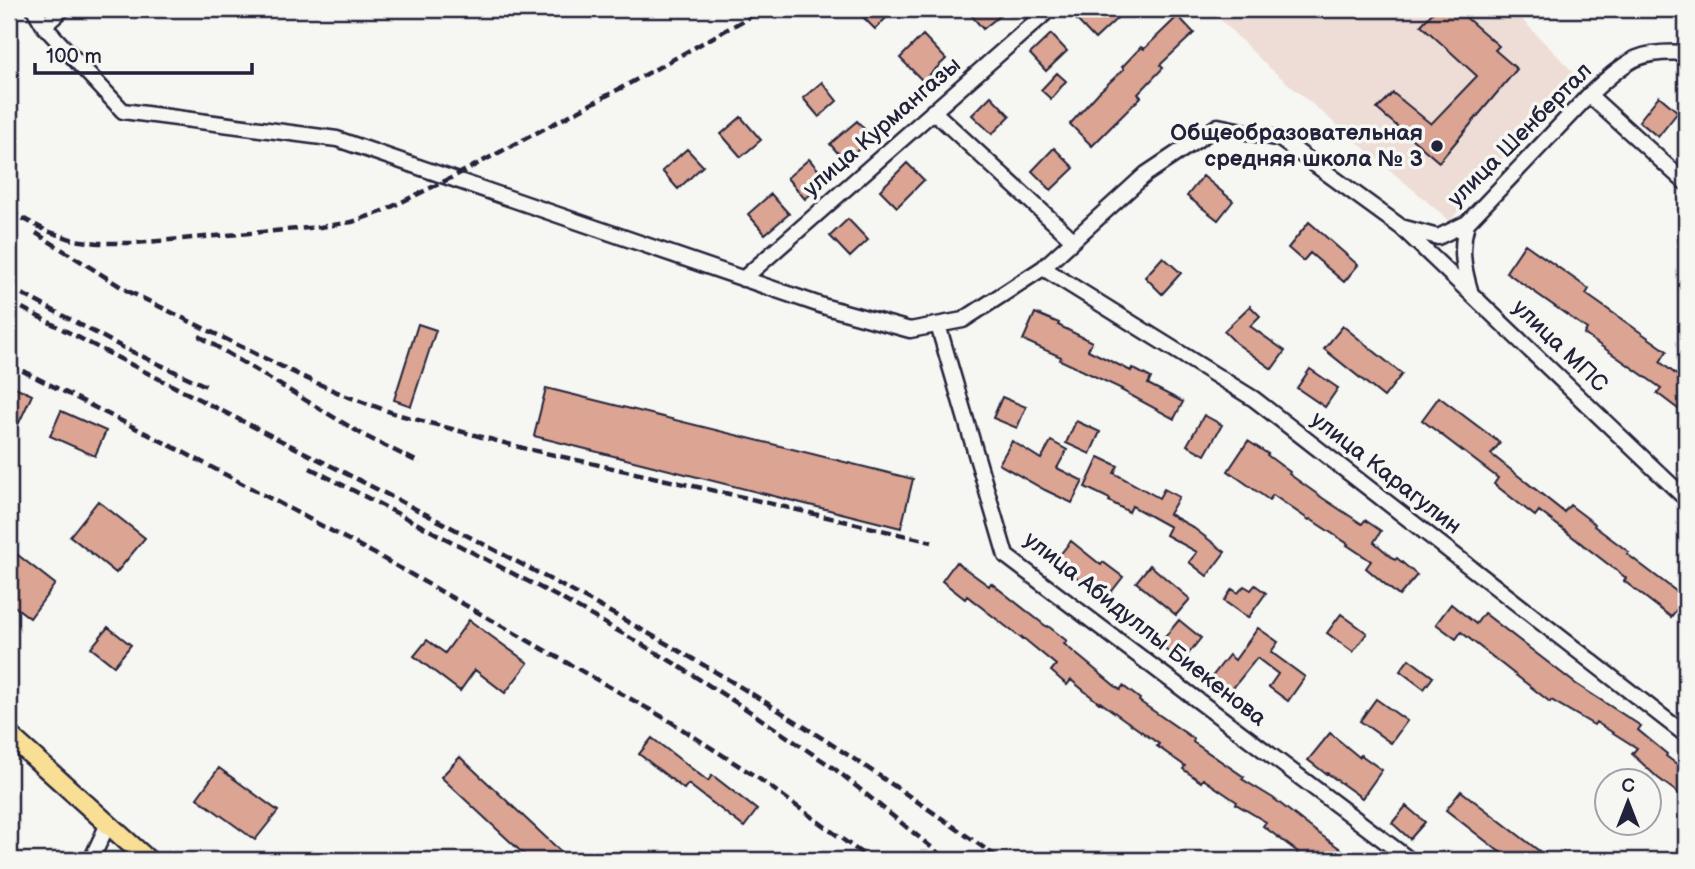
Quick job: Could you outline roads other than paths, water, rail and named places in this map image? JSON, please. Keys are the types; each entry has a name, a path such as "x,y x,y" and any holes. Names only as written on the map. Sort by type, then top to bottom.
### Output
{"main road":[{"path":"9,735 148,860"}],"street":[{"name":"улица Шенбертал","path":"33,9 44,26 123,111 337,139 826,307 910,330 963,320 1043,268 1146,174 1218,126 1280,139 1401,227 1438,237 1467,223 1606,80 1636,58 1667,52 1686,53"},
{"path":"44,26 63,9"},
{"name":"улица Курмангазы","path":"743,279 1050,9"},
{"path":"1589,95 1686,183"},
{"path":"933,111 1073,240"},
{"path":"1467,223 1462,239 1462,256 1471,293"},
{"name":"улица МПС","path":"1401,227 1686,499"},
{"name":"улица Карагулин","path":"1043,268 1254,399 1686,735"},
{"name":"улица Абидуллы Биекенова","path":"937,325 1006,556 1410,860"},
{"path":"91,860 108,824"}],"railway":[{"path":"9,211 47,231 74,240 98,243 135,243 352,222 381,212 451,178 764,9"},
{"path":"36,233 137,297"},
{"path":"9,287 124,348 206,386"},
{"path":"128,291 301,376 396,414 523,448 932,542"},
{"path":"9,301 458,531 636,627 795,721 1001,860"},
{"path":"199,336 365,436 420,463"},
{"path":"9,364 375,554 668,720 758,778 871,860"},
{"path":"310,468 562,599 669,660 835,769 947,860"}],"place":[{"name":"Общеобразовательная средняя школа № 3","path":"1437,146"}]}
